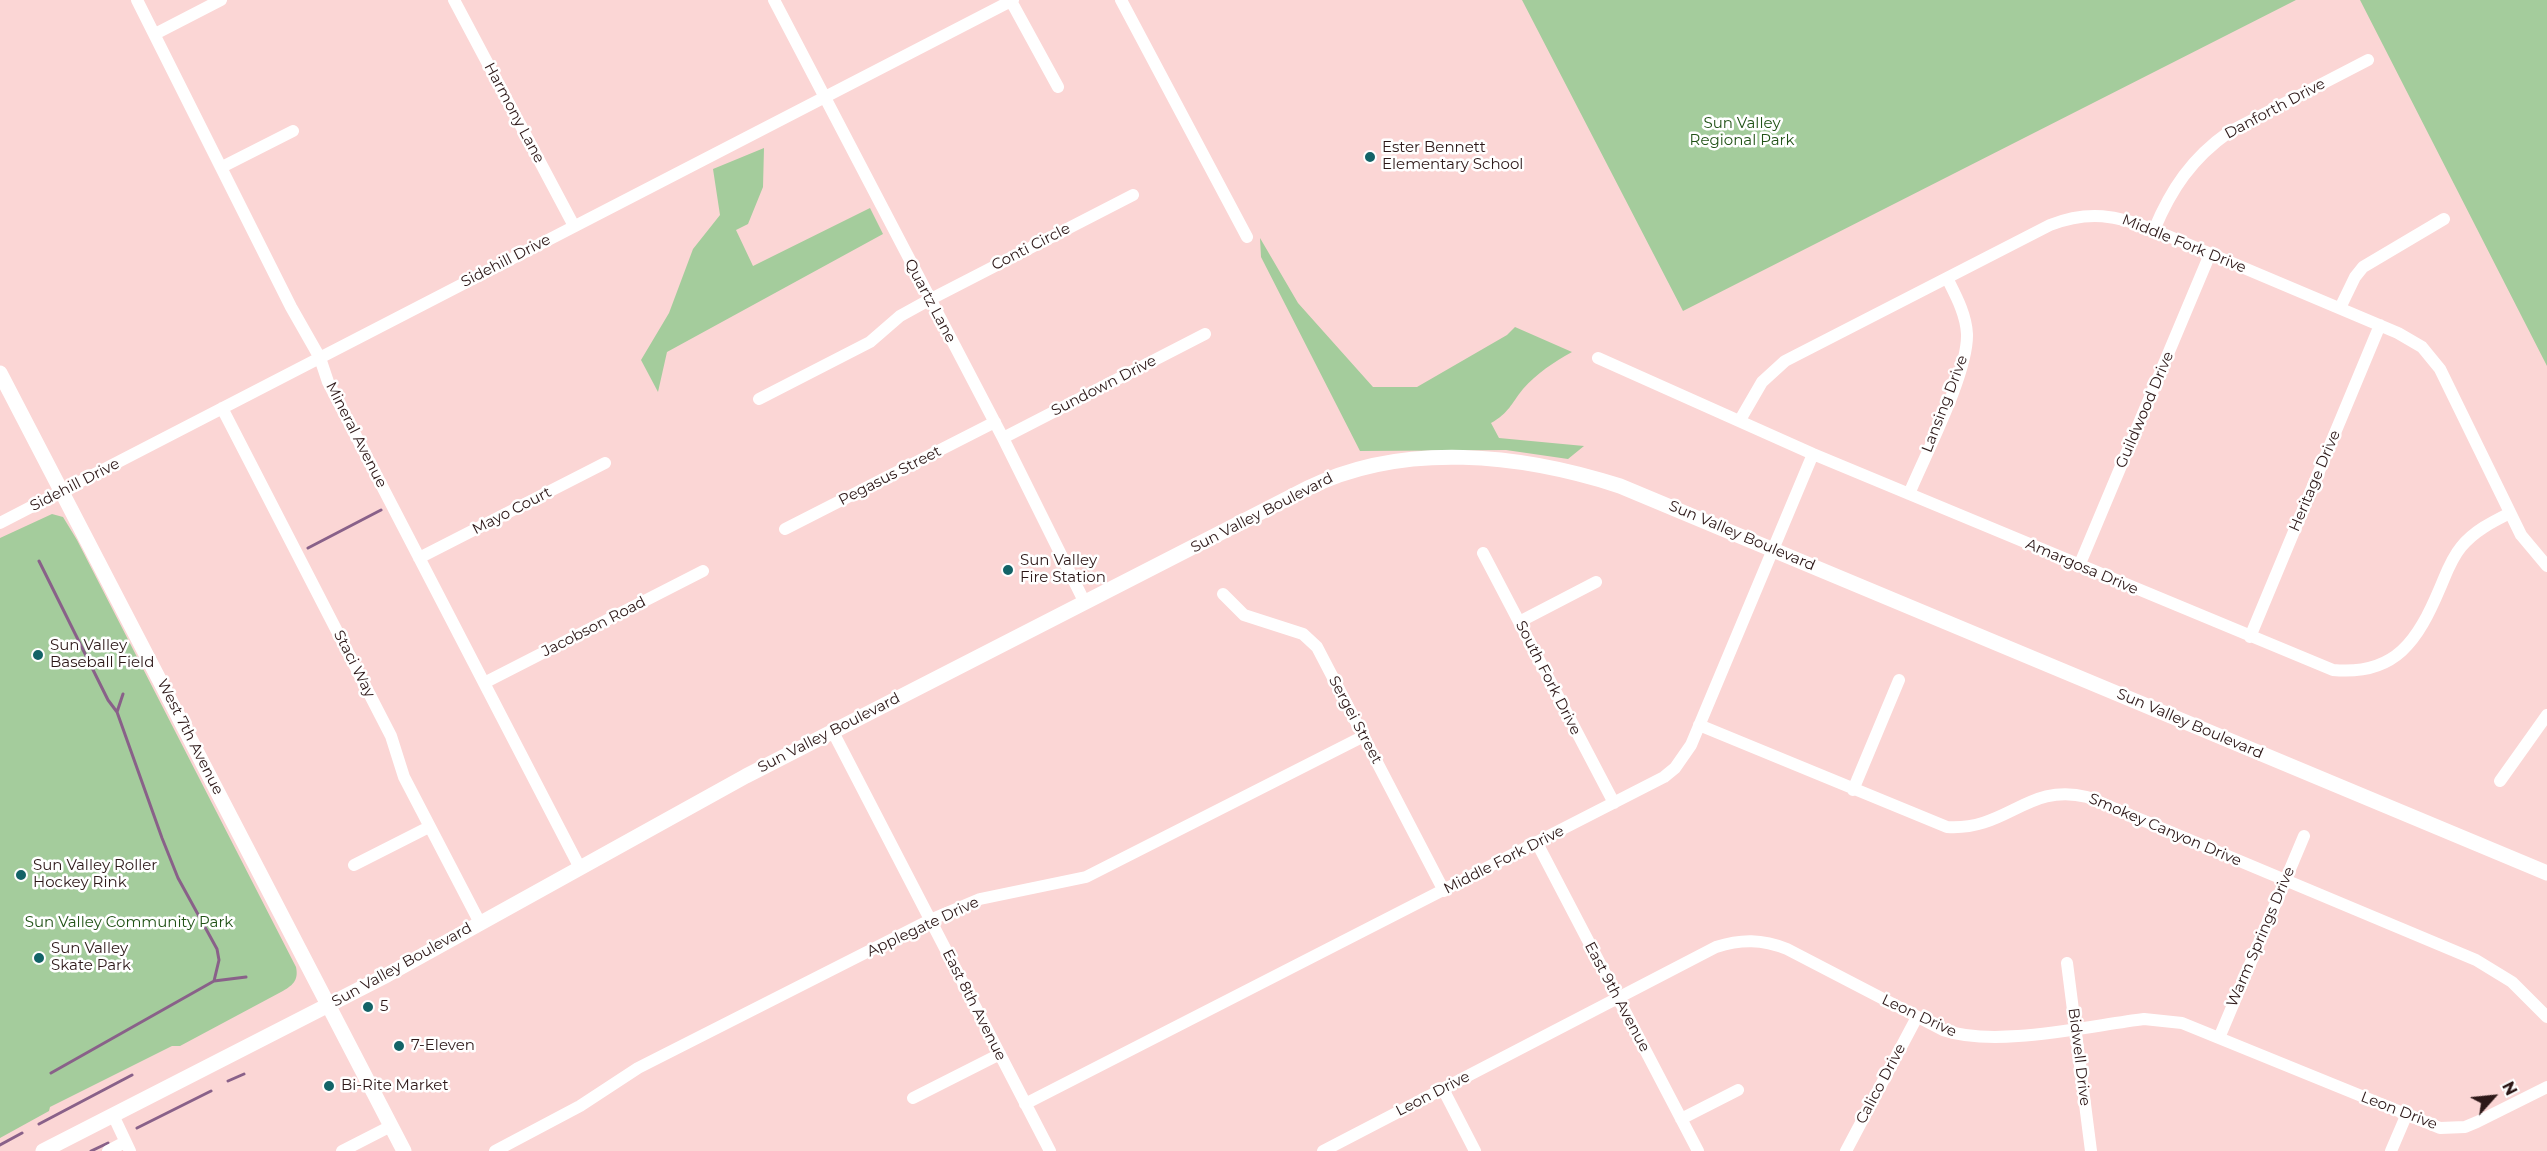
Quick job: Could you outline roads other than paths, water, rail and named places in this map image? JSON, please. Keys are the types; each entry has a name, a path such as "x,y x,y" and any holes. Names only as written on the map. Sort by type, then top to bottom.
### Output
{"main road":[{"name":"West 7th Avenue","path":"0,373 404,1151"},
{"name":"Sun Valley Boulevard","path":"43,1151 329,1005 716,791 1322,481 1362,467 1403,460 1470,459 1561,469 1620,486 2547,873"}],"street":[{"name":"Mineral Avenue","path":"137,0 291,307 320,358 328,382 580,868"},
{"path":"155,34 221,0"},
{"name":"Harmony Lane","path":"454,0 574,226"},
{"name":"Quartz Lane","path":"774,0 1003,438 1086,603"},
{"path":"1121,0 1247,237"},
{"path":"1012,1 1058,87"},
{"name":"Sidehill Drive","path":"0,523 1012,1"},
{"name":"Danforth Drive","path":"2154,230 2174,186 2186,170 2213,144 2229,132 2368,60"},
{"path":"222,167 293,131"},
{"name":"Conti Circle","path":"759,399 870,342 900,316 929,300 1133,195"},
{"name":"Middle Fork Drive","path":"1740,420 1761,382 1785,361 2050,225 2080,216 2114,216 2154,230 2380,325 2422,347 2440,369 2529,548 2547,566"},
{"path":"2340,308 2355,277 2363,267 2445,219"},
{"name":"Guildwood Drive","path":"2079,566 2210,254"},
{"name":"Lansing Drive","path":"1909,494 1960,373 1966,348 1965,319 1947,278"},
{"name":"Heritage Drive","path":"2250,637 2380,325"},
{"name":"Sundown Drive","path":"1003,438 1205,334"},
{"name":"Amargosa Drive","path":"1598,358 1813,454 2333,670 2361,670 2390,660 2413,641 2422,629 2460,549 2480,529 2510,513"},
{"name":"Staci Way","path":"222,408 391,736 404,777 480,923"},
{"name":"Pegasus Street","path":"785,529 994,422"},
{"name":"Middle Fork Drive","path":"1025,1104 1537,843 1664,777 1675,768 1687,751 1699,725 1813,454"},
{"name":"Mayo Court","path":"419,558 605,463"},
{"name":"South Fork Drive","path":"1483,553 1614,803"},
{"name":"Jacobson Road","path":"484,683 703,571"},
{"path":"1519,622 1596,582"},
{"name":"Sergei Street","path":"1223,594 1244,615 1294,630 1311,640 1364,736 1444,891"},
{"path":"1853,790 1899,680"},
{"path":"2500,781 2547,715"},
{"name":"Smokey Canyon Drive","path":"1699,725 1934,823 1961,828 1991,822 2049,794 2075,794 2476,960 2512,982 2547,1017"},
{"name":"East 8th Avenue","path":"833,732 1050,1151"},
{"name":"Applegate Drive","path":"495,1151 580,1106 638,1068 930,920 981,899 1080,879 1364,736"},
{"path":"354,865 429,826"},
{"name":"Warm Springs Drive","path":"2219,1038 2304,836"},
{"name":"East 9th Avenue","path":"1537,843 1698,1151"},
{"name":"Leon Drive","path":"1323,1151 1716,947 1744,940 1787,948 1943,1030 1974,1038 2155,1018 2182,1023 2440,1128 2465,1127 2547,1087"},
{"name":"Bidwell Drive","path":"2067,963 2091,1151"},
{"name":"Calico Drive","path":"1846,1151 1917,1017"},
{"path":"913,1098 1000,1054"},
{"path":"1443,1089 1475,1151"},
{"path":"1681,1119 1738,1090"},
{"path":"108,1151 128,1147 112,1116"},
{"path":"2391,1151 2406,1116"},
{"path":"342,1151 391,1126"}],"waterway":[{"path":"308,548 381,510"},
{"path":"39,561 108,700 117,712 178,878 217,949 219,960 214,981"},
{"path":"117,712 123,694"},
{"path":"51,1073 214,981 246,977"},
{"path":"228,1081 244,1074"},
{"path":"39,1124 132,1075"},
{"path":"137,1128 211,1091"},
{"path":"0,1145 22,1133"},
{"path":"91,1151 108,1143"}],"place":[{"name":"Ester Bennett Elementary School","path":"1370,157"},
{"name":"Sun Valley Fire Station","path":"1008,570"},
{"name":"Sun Valley Baseball Field","path":"38,655"},
{"name":"Sun Valley Roller Hockey Rink","path":"21,875"},
{"name":"Sun Valley Skate Park","path":"39,958"},
{"name":"5","path":"368,1007"},
{"name":"7-Eleven","path":"399,1046"},
{"name":"Bi-Rite Market","path":"329,1086"}],"park label":[{"name":"Sun Valley Regional Park","path":"1742,132"},
{"name":"Sun Valley Community Park","path":"129,923"}]}
